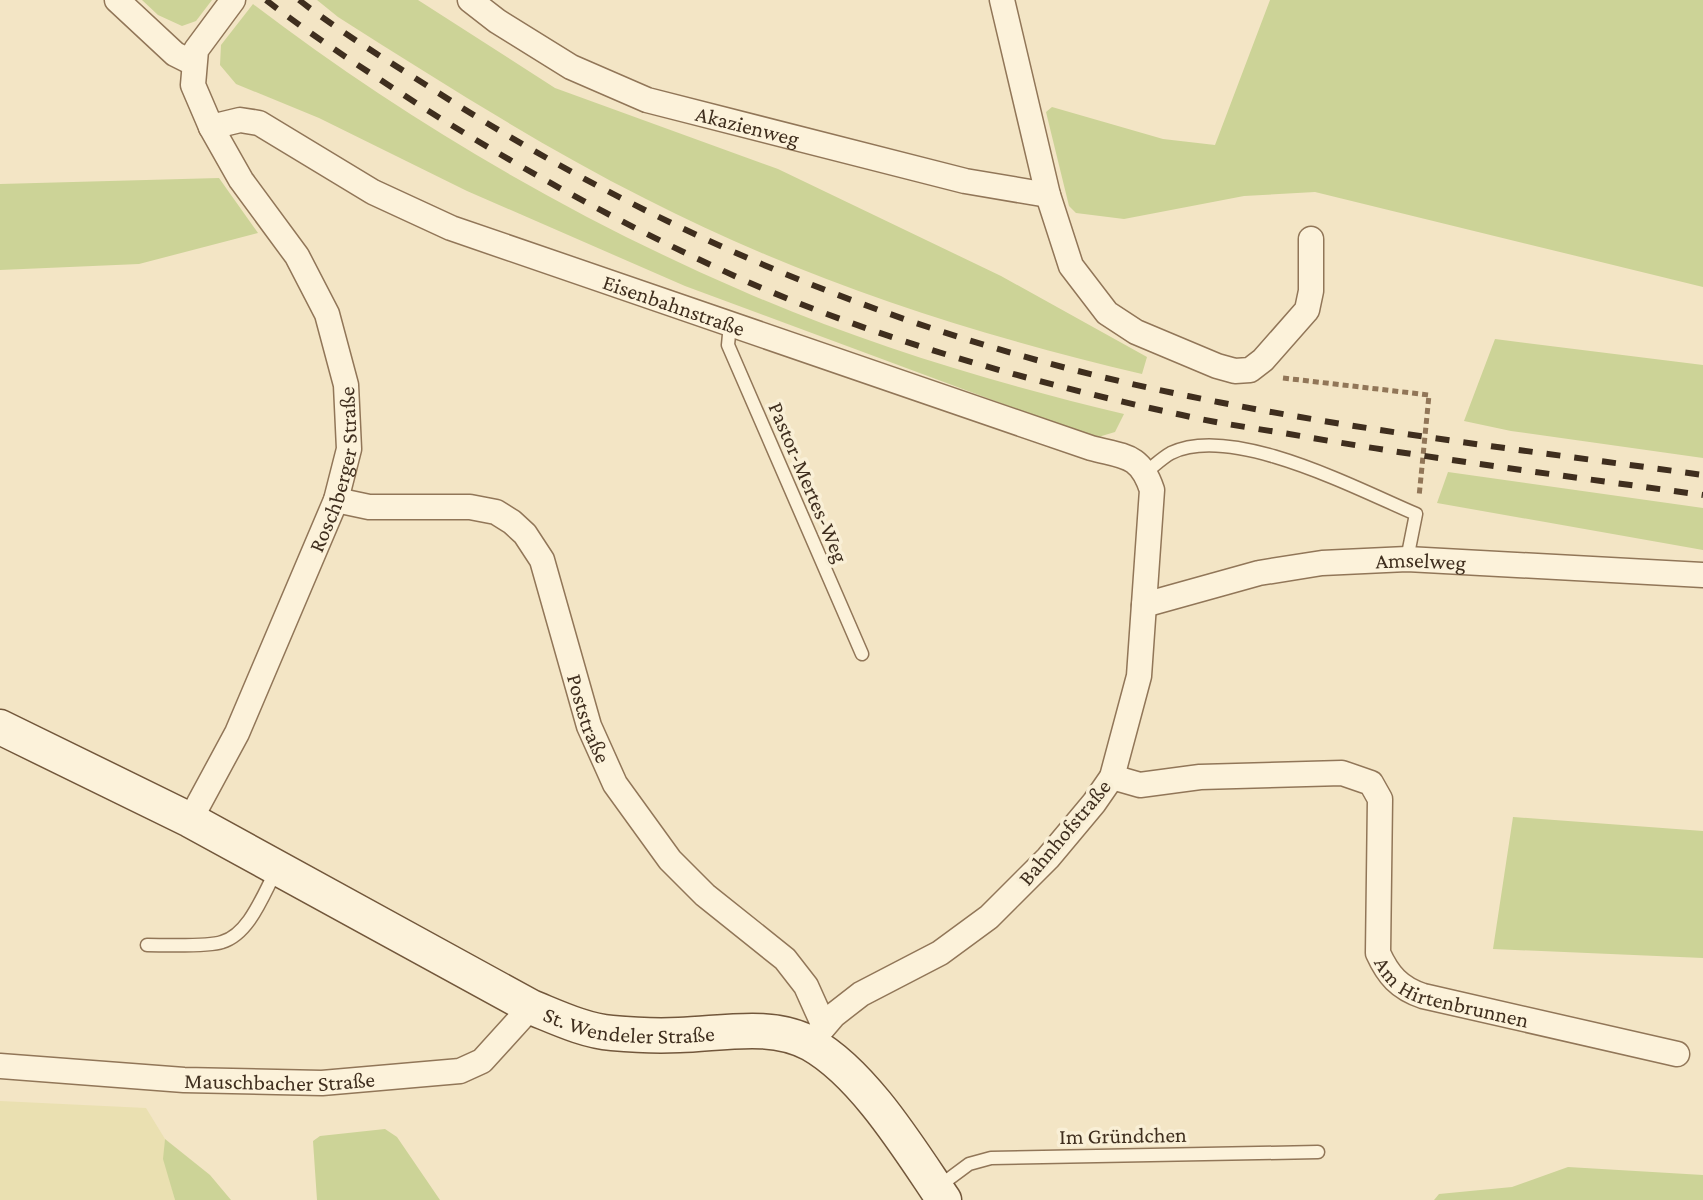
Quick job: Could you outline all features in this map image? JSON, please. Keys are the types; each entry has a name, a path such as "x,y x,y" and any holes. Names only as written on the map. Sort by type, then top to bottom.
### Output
{"main road":[{"name":"St. Wendeler Straße","path":"0,727 190,820 531,1007 564,1021 608,1033 674,1036 766,1030 817,1034 836,1064 872,1098 940,1194"}],"street":[{"path":"117,0 175,54 193,63 196,50 233,0"},
{"name":"Akazienweg","path":"470,0 497,21 571,67 647,100 965,181 1048,195"},
{"path":"1002,0 1048,195 1071,266 1107,313 1136,332 1217,366 1235,371 1250,370 1263,360 1307,310 1311,291 1311,239"},
{"name":"Roschberger Straße","path":"190,820 237,733 336,500 349,449 346,385 327,314 297,256 241,180 211,127 193,85 193,63"},
{"name":"Eisenbahnstraße","path":"211,127 240,120 259,123 373,192 451,228 1076,443 1135,460 1146,472"},
{"name":"Bahnhofstraße","path":"817,1034 834,1015 861,994 940,953 989,917 1048,858 1112,777 1139,676 1152,490 1146,472"},
{"name":"Poststraße","path":"336,500 369,507 470,507 496,512 525,534 542,560 589,726 615,784 670,860 705,895 785,959 806,986 817,1034"},
{"name":"Amselweg","path":"1144,605 1259,573 1322,563 1407,559 1703,575"},
{"name":"Am Hirtenbrunnen","path":"1112,777 1140,785 1200,777 1342,773 1371,783 1380,799 1378,953 1387,974 1406,990 1423,996 1677,1054"},
{"name":"Mauschbacher Straße","path":"0,1066 184,1080 322,1083 460,1071 482,1061 531,1007"}],"lane":[{"name":"Pastor-Mertes-Weg","path":"730,324 728,345 862,654"},
{"path":"1146,472 1172,453 1203,446 1289,460 1416,514 1407,559"},
{"path":"147,945 222,943 238,932 252,916 278,868"},
{"name":"Im Gründchen","path":"940,1194 969,1164 991,1158 1318,1152"}],"path":[{"path":"1250,370 1265,376 1429,395 1416,514"}],"shaded area":[{"path":"0,1101 146,1108 165,1139 164,1159 175,1200 0,1200"}],"green space":[{"path":"142,0 212,0 196,21 182,26 158,15"},
{"path":"317,0 418,0 555,88 778,169 1001,276 1147,357 1142,374 1014,341 888,302 705,228 528,135 338,17"},
{"path":"1270,0 1703,0 1703,287 1315,192 1244,196 1124,219 1076,213 1069,206 1046,112 1052,107 1163,139 1215,145"},
{"path":"253,4 309,46 426,124 548,196 674,260 785,309 880,344 977,375 1124,414 1115,432 1095,438 685,286 467,191 319,118 236,84 220,65 221,45"},
{"path":"219,178 258,233 139,264 0,270 0,184"},
{"path":"1495,339 1703,365 1703,458 1511,431 1464,421"},
{"path":"1448,472 1703,508 1703,550 1437,503"},
{"path":"1513,817 1703,831 1703,958 1493,949"},
{"path":"385,1129 397,1137 440,1200 317,1200 313,1141 320,1136"},
{"path":"165,1139 210,1175 231,1200 175,1200 163,1159"},
{"path":"1568,1167 1703,1175 1703,1200 1434,1200 1439,1194 1512,1187"}],"railway":[{"path":"266,0 419,105 576,197 739,278 845,321 1014,374 1214,422 1410,454 1703,495"},
{"path":"299,0 437,92 614,194 705,239 893,315 990,347 1088,374 1188,396 1380,430 1703,475"}]}
